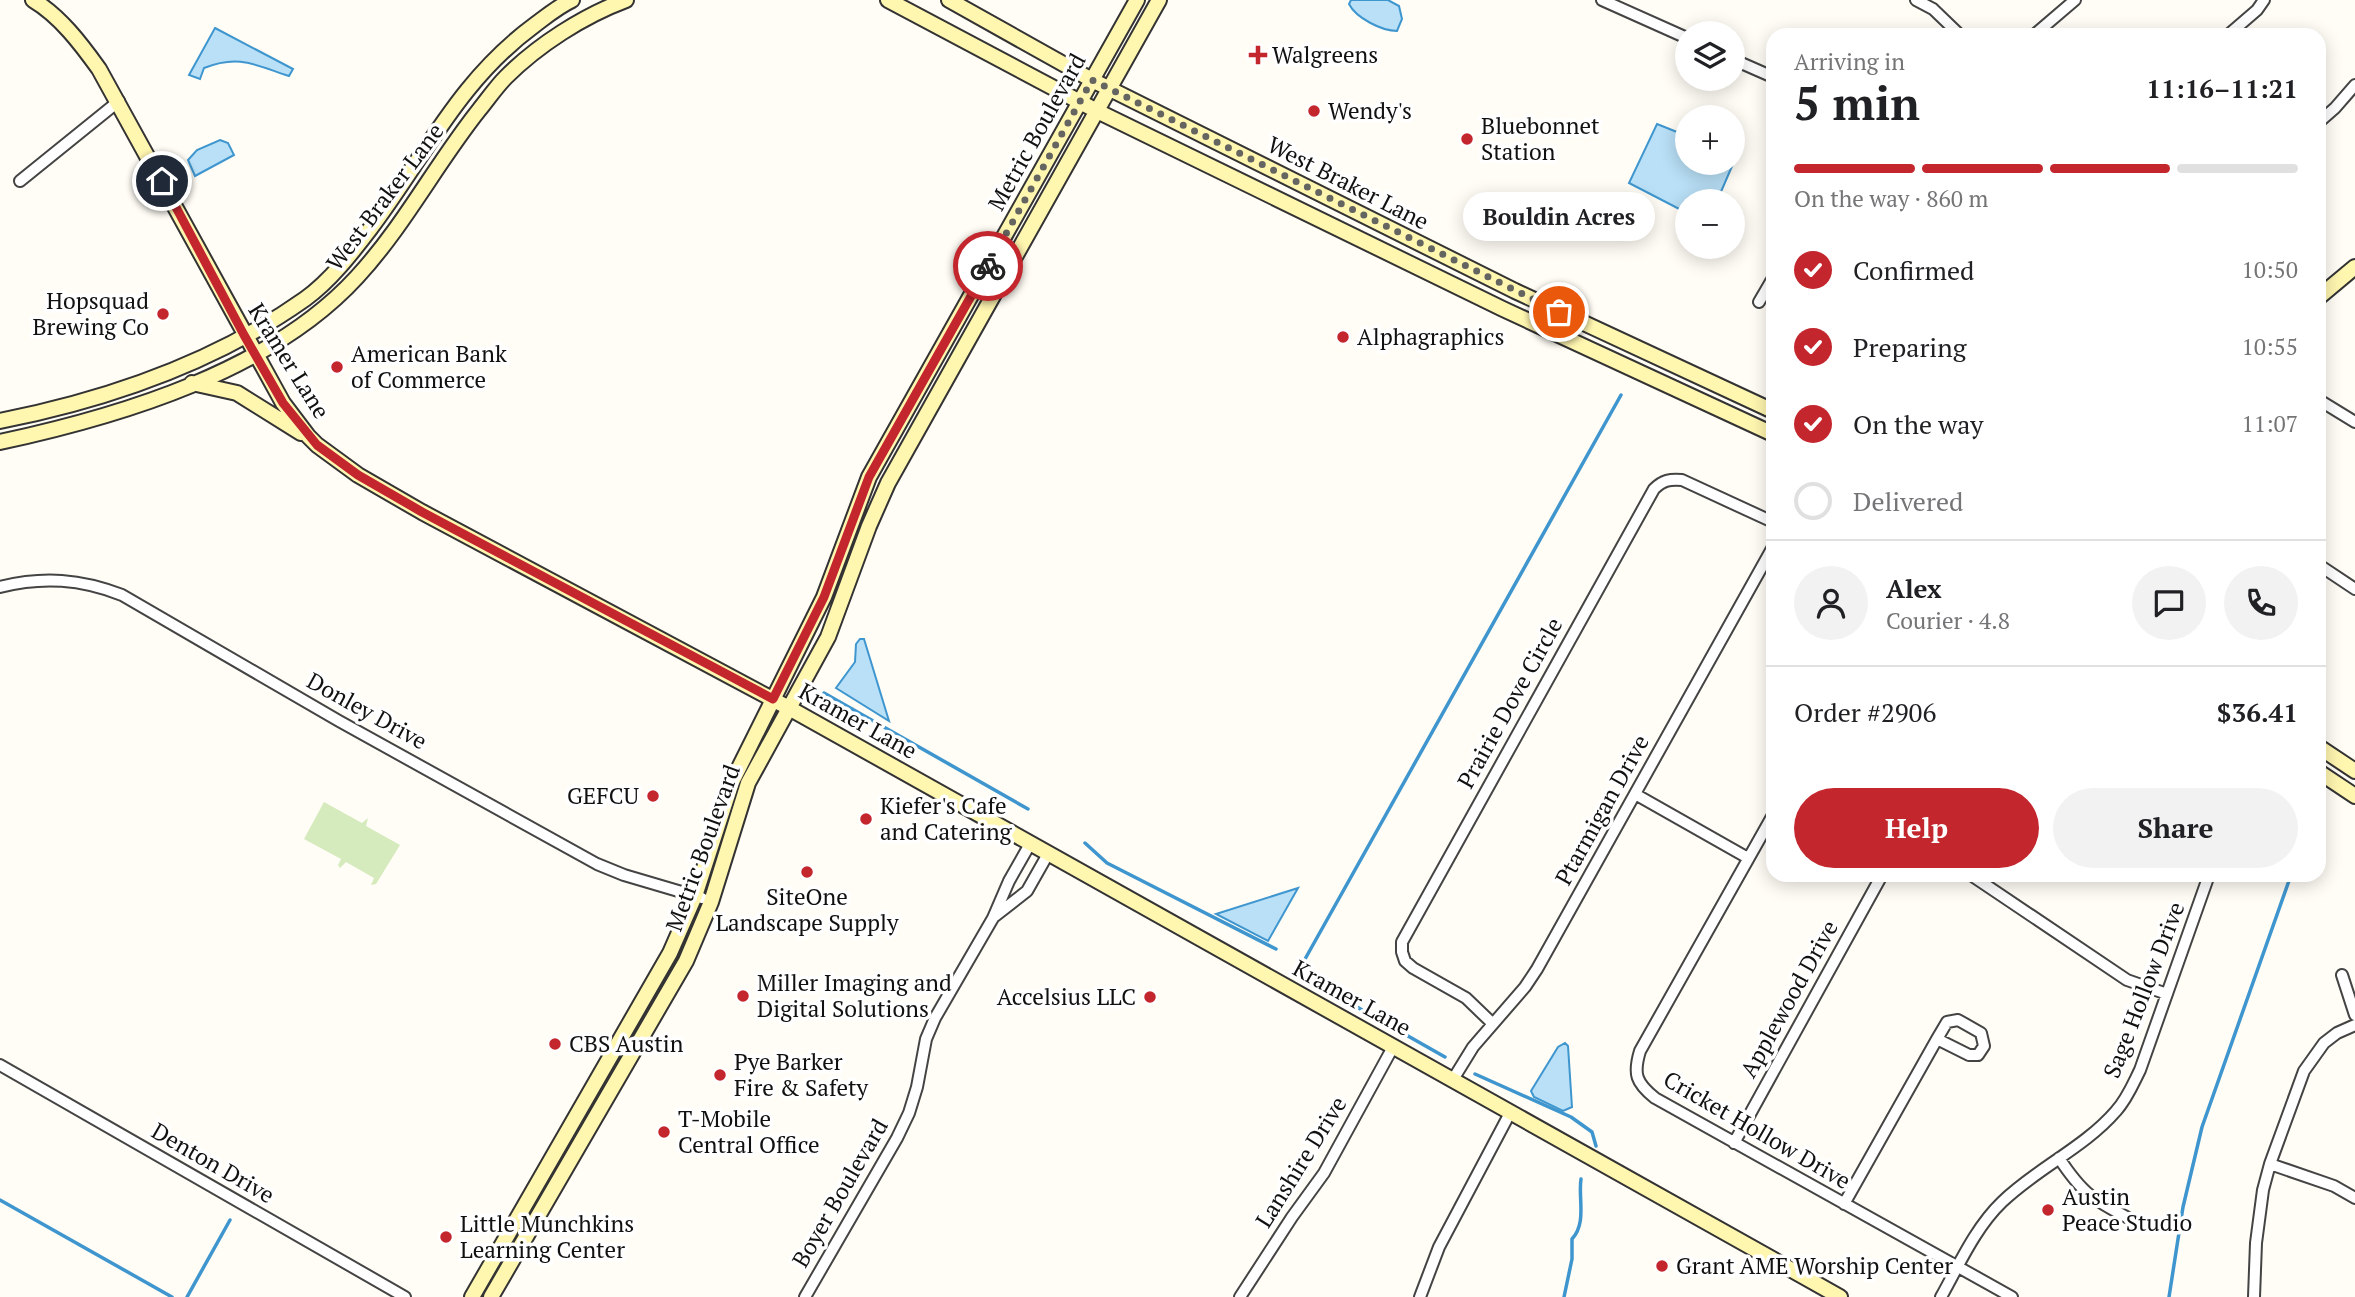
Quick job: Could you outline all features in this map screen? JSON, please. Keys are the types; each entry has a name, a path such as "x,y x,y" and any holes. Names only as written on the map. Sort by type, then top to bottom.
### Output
{"main road":[{"name":"Kramer Lane","path":"33,0 79,42 119,101 283,403 308,436 358,475 422,512 773,699 1840,1297"},
{"name":"West Braker Lane","path":"0,421 60,408 176,369 244,335 306,298 334,273 372,227 425,146 472,82 514,40 572,0"},
{"name":"West Braker Lane","path":"0,442 55,430 159,397 256,355 312,318 347,288 386,242 463,130 505,78 547,43 607,7 626,0"},
{"name":"West Braker Lane","path":"888,0 1097,110 1503,309 1766,431"},
{"name":"West Braker Lane","path":"949,0 1109,89 1309,189 1515,291 1766,408"},
{"name":"Metric Boulevard","path":"471,1297 654,983 674,944 695,896 732,782 824,597 865,486 1137,0"},
{"name":"Metric Boulevard","path":"491,1297 670,992 711,902 748,783 828,637 888,483 1159,0"},
{"path":"425,146 445,157"},
{"path":"1295,207 1309,189"},
{"path":"2326,291 2355,267"},
{"path":"1503,309 1515,291"},
{"path":"192,383 237,393 308,436"},
{"path":"921,387 937,396"},
{"path":"2326,752 2355,771"},
{"path":"2326,777 2355,796"}],"street":[{"path":"1602,0 1675,33"},
{"path":"1916,0 1933,9 1953,28"},
{"path":"2042,28 2075,0"},
{"path":"2236,28 2264,0"},
{"path":"1745,65 1766,74"},
{"path":"2326,116 2355,85"},
{"path":"20,181 119,101"},
{"path":"1759,302 1766,290"},
{"path":"2326,404 2355,422"},
{"name":"Prairie Dove Circle","path":"1492,1023 1466,998 1405,961 1402,942 1654,489 1661,482 1682,480 1766,519"},
{"name":"Ptarmigan Drive","path":"1452,1081 1492,1023 1525,987 1537,969 1766,560"},
{"path":"2326,570 2355,589"},
{"name":"Donley Drive","path":"0,587 57,579 84,583 122,596 339,721 597,864 711,902"},
{"path":"1635,794 1748,858"},
{"name":"Cricket Hollow Drive","path":"1766,827 1640,1051 1636,1075 1641,1087 1655,1098 1734,1143 2011,1297"},
{"name":"Boyer Boulevard","path":"805,1297 897,1138 917,1087 926,1039 935,1018 992,918 1030,844"},
{"name":"Boyer Boulevard","path":"992,918 1027,891 1048,854"},
{"name":"Applewood Drive","path":"1734,1143 1878,882"},
{"path":"1981,882 2127,980 2167,993"},
{"name":"Sage Hollow Drive","path":"1941,1297 1976,1235 2003,1201 2096,1131 2117,1110 2130,1090 2140,1070 2207,882"},
{"path":"2342,975 2355,1015"},
{"path":"2254,1297 2256,1243 2263,1190 2304,1071 2324,1043 2337,1033 2355,1025"},
{"path":"1844,1204 1937,1039"},
{"name":"Lanshire Drive","path":"1240,1297 1324,1173 1394,1047"},
{"name":"Denton Drive","path":"0,1065 405,1297"},
{"path":"1420,1297 1439,1247 1510,1113"},
{"path":"2059,1158 2076,1183 2089,1196 2134,1221"},
{"path":"2270,1164 2334,1186 2355,1198"}],"green space":[{"path":"324,802 362,823 368,818 366,826 400,845 376,884 371,885 374,878 346,862 340,868 338,865 341,859 304,839"}],"water":[{"path":"1351,0 1388,0 1399,6 1402,19 1397,31 1384,29 1363,19 1352,9 1349,4"},
{"path":"215,28 293,69 289,76 237,61 204,68 200,79 189,75"},
{"path":"1657,124 1675,131 1675,175 1728,175 1722,189 1675,189 1675,207 1629,183"},
{"path":"220,140 228,143 234,155 195,176 188,160 197,150"},
{"path":"860,639 864,639 889,721 836,688 855,662 856,644"},
{"path":"1298,888 1268,941 1216,914"},
{"path":"1565,1043 1568,1046 1572,1107 1563,1111 1534,1097 1531,1091 1558,1047"}],"waterway":[{"path":"1300,968 1621,395"},
{"path":"824,693 1028,809"},
{"path":"1085,843 1107,863 1276,949"},
{"path":"2169,1297 2183,1207 2202,1127 2289,882"},
{"path":"1299,962 1304,977 1445,1057"},
{"path":"1475,1074 1571,1117 1592,1132 1596,1146"},
{"path":"1564,1297 1572,1259 1572,1239 1577,1233 1581,1218 1581,1179"},
{"path":"0,1200 172,1297"},
{"path":"187,1297 230,1220"}],"way so far":[{"path":"988,266 1092,80 1559,312"}],"place":[{"name":"Walgreens","path":"1258,55"},
{"name":"Wendy's","path":"1314,111"},
{"name":"Bluebonnet Station","path":"1467,139"},
{"name":"Bouldin Acres","path":"1559,312"},
{"name":"Hopsquad Brewing Co","path":"163,314"},
{"name":"Alphagraphics","path":"1343,337"},
{"name":"American Bank of Commerce","path":"337,367"},
{"name":"GEFCU","path":"653,796"},
{"name":"Kiefer's Cafe and Catering","path":"866,819"},
{"name":"SiteOne Landscape Supply","path":"807,872"},
{"name":"Miller Imaging and Digital Solutions","path":"743,996"},
{"name":"Accelsius LLC","path":"1150,997"},
{"name":"CBS Austin","path":"555,1044"},
{"name":"Pye Barker Fire & Safety","path":"720,1075"},
{"name":"T-Mobile Central Office","path":"664,1132"},
{"name":"Austin Peace Studio","path":"2048,1210"},
{"name":"Little Munchkins Learning Center","path":"446,1237"},
{"name":"Grant AME Worship Center","path":"1662,1266"}],"route":[{"path":"162,181 283,403 317,445 358,475 422,512 773,699 824,597 869,477 988,266"}]}
